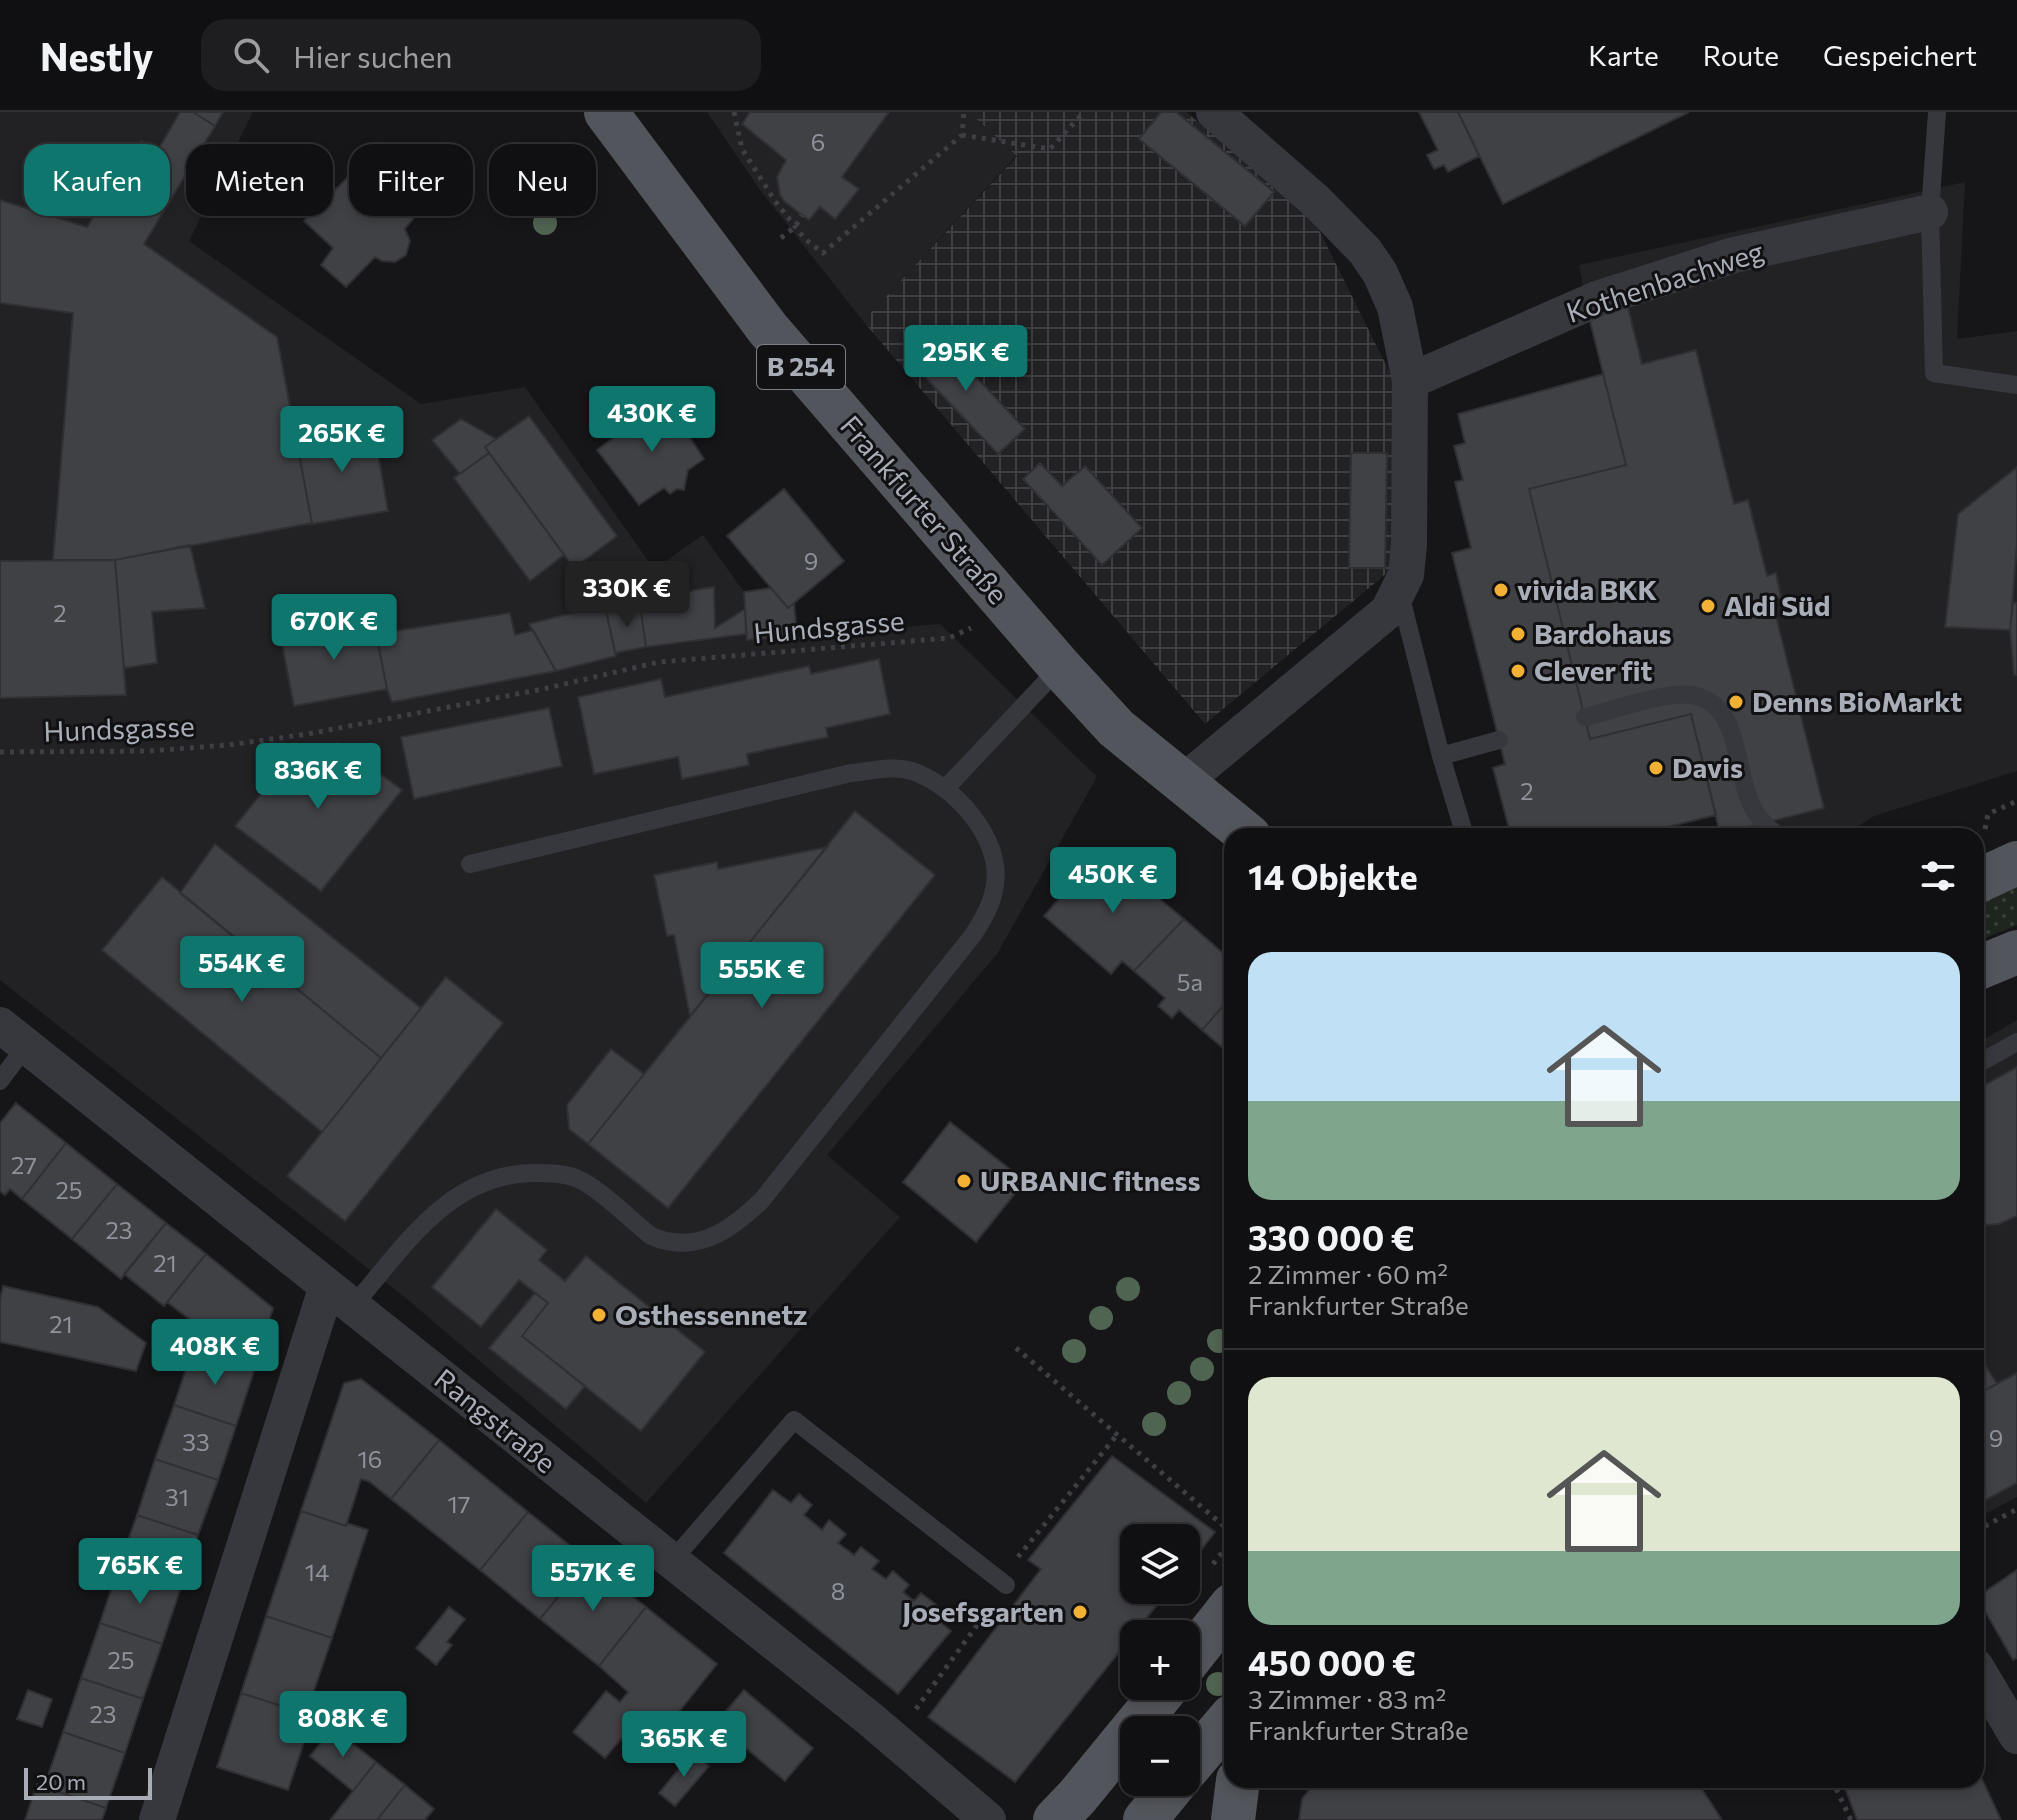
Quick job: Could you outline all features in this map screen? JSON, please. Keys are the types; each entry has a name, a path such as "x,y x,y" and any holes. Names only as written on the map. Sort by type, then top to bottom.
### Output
{"main road":[{"name":"Frankfurter Straße","path":"606,112 768,329 1060,667 1116,728 1239,828"},
{"path":"1984,878 2017,863"},
{"path":"1984,966 2017,952"},
{"path":"1200,1645 1224,1615"},
{"path":"1055,1820 1157,1700"},
{"path":"1200,1754 1224,1725"},
{"path":"1233,1820 1237,1788"},
{"path":"1145,1820 1165,1796"}],"street":[{"path":"1182,783 1388,611 1406,575 1409,544 1410,381 1395,307 1380,273 1365,251 1317,202 1214,112"},
{"name":"Kothenbachweg","path":"1410,381 1597,299 1734,255 1930,212"},
{"name":"Rangstraße","path":"13,1036 870,1719 984,1816"},
{"path":"157,1820 340,1296"},
{"path":"1984,1680 2017,1736"}],"lane":[{"path":"1937,112 1930,212 1934,373 2017,385"},
{"path":"1399,587 1441,756 1463,828"},
{"path":"945,789 1060,667"},
{"path":"1585,717 1676,695 1705,701 1717,709 1731,729 1738,746 1750,801 1769,828"},
{"path":"1441,756 1499,740"},
{"path":"340,1296 454,1196 496,1177 517,1173 564,1174 581,1180 651,1236 664,1241 699,1241 724,1231 762,1200 973,935 985,916 996,883 990,848 967,810 945,789 911,770 895,768 851,773 470,864"},
{"path":"0,1081 13,1036"},
{"path":"1984,1061 2017,1042"},
{"path":"671,1562 794,1420 1006,1585"}],"path":[{"path":"734,112 742,149 795,227 823,253 962,135 964,112"},
{"path":"962,135 1050,149 1084,112"},
{"path":"781,238 795,227 802,215"},
{"name":"Hundsgasse","path":"0,752 149,751 228,745 308,734 543,689 659,662 949,638"},
{"path":"1016,1348 1224,1526"},
{"path":"1984,1527 2017,1509"},
{"path":"1836,1788 1851,1820"}],"shaded area":[{"path":"0,112 253,112 237,144 186,144 186,216 201,216 189,241 421,404 525,387 654,569 703,535 744,592 747,640 940,624 1097,777 997,954 827,1155 900,1217 646,1503 407,1299 0,980"},
{"path":"707,112 969,112 1017,155 863,321 760,190"},
{"path":"969,112 1186,112 1310,212 1398,389 1393,568 1205,724 863,321 1017,156"},
{"path":"1965,182 1957,339 2017,331 2017,771 1874,816 1855,828 1718,828 1625,464 1579,265"},
{"path":"2017,887 2017,925 1984,939 1984,902"},
{"path":"2017,1020 2017,1497 1984,1515 1984,1039"}],"building":[{"path":"180,112 193,112 215,126 204,144 186,144 186,174 170,201 170,144 161,144"},
{"path":"193,112 223,112 215,126"},
{"path":"750,112 889,112 842,177 859,189 835,219 820,207 809,220 780,195 777,177 786,160 742,124"},
{"path":"1161,112 1176,112 1274,192 1245,226 1139,139"},
{"path":"1419,112 1458,112 1479,156 1448,172 1444,165 1434,169 1427,155 1438,150"},
{"path":"1458,112 1689,112 1503,204"},
{"path":"349,176 349,216 415,216 405,229 410,241 406,255 395,262 375,257 346,287 321,265 333,248 304,221 309,216 333,216 333,192"},
{"path":"0,200 24,207 24,216 52,216 87,227 94,216 161,216 144,244 277,337 312,523 115,560 53,560 73,313 0,303"},
{"path":"1627,304 1642,364 1696,350 1734,504 1748,500 1767,576 1776,573 1781,597 1772,600 1824,808 1744,828 1719,828 1691,714 1590,739 1529,489 1626,465 1590,321"},
{"path":"934,332 1025,429 998,454 906,357"},
{"name":"Bardohaus","path":"1603,374 1626,465 1529,489 1590,739 1691,714 1716,815 1663,828 1509,828 1493,768 1505,764 1452,553 1471,548 1455,482 1463,480 1454,446 1465,443 1458,414"},
{"path":"662,403 673,417 681,412 691,426 685,430 704,459 688,470 684,490 677,489 670,494 664,488 639,505 597,450 617,435 614,431 638,414 641,417"},
{"path":"529,416 617,536 574,568 485,447"},
{"path":"461,419 496,439 485,447 489,453 460,474 432,440"},
{"path":"373,424 388,511 312,524 296,438"},
{"path":"489,453 564,555 530,581 454,478"},
{"path":"1351,453 1387,453 1385,568 1349,568"},
{"path":"1040,463 1062,486 1085,466 1142,528 1102,565 1023,479"},
{"path":"2017,467 2017,544 2010,630 1945,627 1958,514"},
{"path":"784,489 844,561 788,608 727,536"},
{"path":"190,545 205,608 152,612 157,663 124,668 115,560"},
{"path":"115,560 126,695 0,698 0,561"},
{"path":"714,587 715,628 745,609 746,634 646,647 639,599"},
{"path":"771,588 788,608 794,603 797,635 747,640 744,592"},
{"path":"2013,603 2017,603 2017,675 2014,675 2010,630"},
{"path":"605,605 616,656 556,671 529,624"},
{"path":"640,605 646,647 615,653 606,611"},
{"path":"510,613 515,635 533,630 556,671 392,702 376,634"},
{"path":"373,617 387,689 294,706 280,634"},
{"path":"879,659 890,714 826,728 828,737 747,754 749,765 682,779 678,757 594,774 578,697 661,679 665,697 809,666 811,674"},
{"path":"549,708 562,766 414,799 401,737"},
{"path":"338,743 402,790 321,891 235,826 293,754"},
{"path":"855,811 935,875 668,1208 588,1144"},
{"path":"215,844 421,1008 381,1058 180,893"},
{"path":"827,847 690,1016 674,935 667,936 654,875 717,862 718,869"},
{"path":"1101,850 1184,919 1134,971 1122,961 1111,974 1044,916"},
{"path":"162,877 381,1058 322,1132 102,950"},
{"path":"1184,919 1224,954 1224,1005 1202,1030 1179,1010 1172,1018 1158,1006 1165,998 1134,971"},
{"path":"446,977 503,1023 345,1221 287,1176"},
{"path":"1224,1005 1224,1049 1202,1030"},
{"path":"611,1049 644,1074 588,1144 569,1129 567,1105"},
{"path":"2017,1067 2017,1216 1999,1224 1987,1225 1984,1224 1984,1086"},
{"path":"16,1103 66,1143 22,1199 10,1189 5,1195 0,1191 0,1123"},
{"name":"URBANIC fitness","path":"950,1122 1025,1181 976,1242 903,1182"},
{"path":"66,1143 117,1184 72,1239 22,1199"},
{"path":"117,1184 166,1223 121,1279 72,1239"},
{"name":"Osthessennetz","path":"496,1209 547,1250 539,1260 565,1281 586,1256 705,1352 641,1431 522,1336 548,1303 519,1280 481,1327 432,1287"},
{"path":"166,1223 206,1254 164,1306 124,1274"},
{"path":"206,1254 273,1308 255,1368 200,1350 213,1333 167,1302"},
{"path":"3,1286 98,1307 146,1343 136,1371 0,1342"},
{"path":"535,1293 548,1303 522,1336 585,1386 566,1409 489,1348"},
{"path":"193,1348 255,1368 236,1426 174,1405"},
{"path":"1984,1363 1997,1384 1984,1391"},
{"path":"2017,1373 2017,1483 1984,1501 1984,1391"},
{"path":"361,1379 439,1440 391,1499 370,1482 361,1479 346,1526 301,1511 344,1383"},
{"path":"174,1405 236,1426 218,1480 155,1459"},
{"path":"439,1440 528,1512 480,1570 391,1499"},
{"name":"Josefsgarten","path":"1112,1456 1215,1532 1200,1551 1200,1524 1120,1524 1120,1604 1158,1604 1145,1620 1120,1620 1120,1651 1015,1782 928,1717 1041,1569 1028,1560"},
{"path":"155,1459 218,1480 198,1535 137,1515"},
{"path":"773,1490 791,1503 799,1494 812,1505 804,1515 822,1530 829,1520 846,1534 838,1543 854,1555 861,1547 879,1561 872,1569 886,1579 893,1571 909,1585 903,1592 914,1601 921,1593 940,1608 933,1616 951,1631 898,1694 724,1553"},
{"path":"301,1511 368,1530 332,1638 266,1616"},
{"path":"528,1512 588,1560 540,1619 480,1570"},
{"path":"137,1515 198,1535 180,1590 118,1569"},
{"path":"588,1560 646,1607 599,1666 540,1619"},
{"path":"118,1569 180,1590 162,1644 100,1623"},
{"path":"2017,1570 2017,1658 2013,1660 1984,1609 1984,1592"},
{"path":"449,1607 465,1619 447,1642 452,1645 436,1665 416,1648"},
{"path":"646,1607 717,1664 643,1757 621,1739 605,1758 573,1732 606,1691 620,1702 628,1692 599,1666"},
{"path":"266,1616 332,1638 306,1714 241,1693"},
{"path":"100,1623 162,1644 143,1699 81,1678"},
{"path":"81,1678 143,1699 125,1753 63,1732"},
{"path":"28,1690 52,1699 42,1727 17,1719"},
{"path":"744,1690 813,1748 785,1781 716,1723"},
{"path":"241,1693 313,1716 288,1790 217,1767"},
{"path":"333,1728 376,1762 353,1791 310,1756"},
{"path":"63,1732 125,1753 106,1808 44,1787"},
{"path":"693,1752 709,1766 675,1806 659,1793"},
{"path":"376,1762 405,1785 377,1820 330,1820"},
{"path":"1984,1783 2001,1820 1857,1820 1845,1788 1984,1788"},
{"path":"37,1784 106,1808 102,1820 25,1820"},
{"path":"405,1785 434,1809 425,1820 377,1820"},
{"path":"1311,1788 1701,1788 1722,1820 1299,1820 1302,1799"}],"place":[{"name":"vivida BKK","path":"1501,590"},
{"name":"Aldi Süd","path":"1708,606"},
{"name":"Bardohaus","path":"1518,634"},
{"name":"Clever fit","path":"1518,671"},
{"name":"Denns BioMarkt","path":"1736,702"},
{"name":"Davis","path":"1656,768"},
{"name":"URBANIC fitness","path":"964,1181"},
{"name":"Osthessennetz","path":"599,1315"},
{"name":"Josefsgarten","path":"1080,1612"}]}
